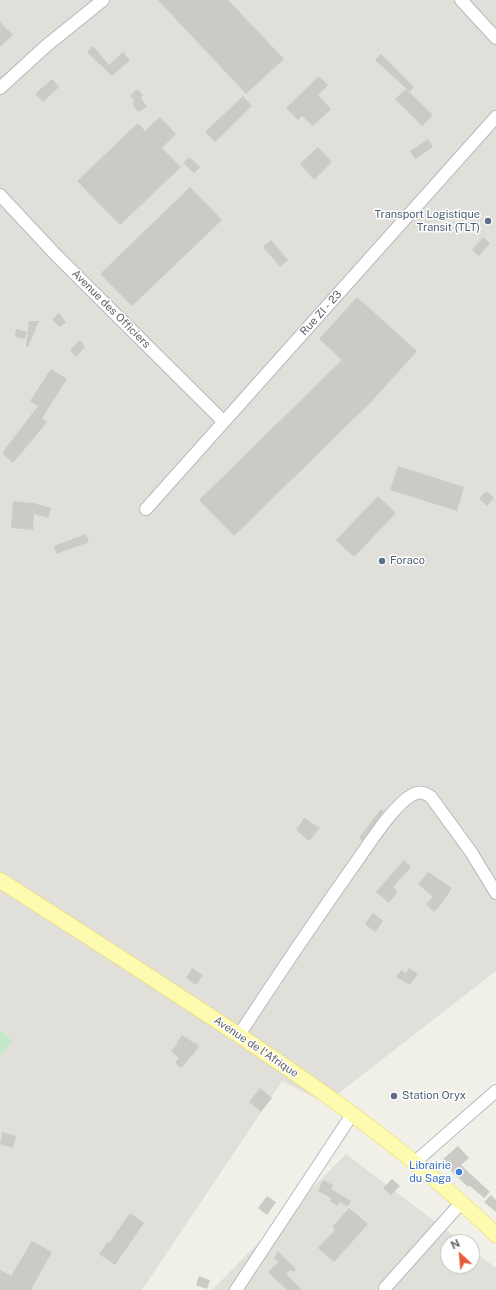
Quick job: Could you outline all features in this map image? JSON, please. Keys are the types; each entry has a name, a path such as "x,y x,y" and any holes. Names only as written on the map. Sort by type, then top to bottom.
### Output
{"main road":[{"name":"Avenue de l'Afrique","path":"0,880 239,1035 353,1113 415,1162 496,1235"}],"street":[{"path":"0,88 46,46 103,0"},
{"path":"461,0 496,38"},
{"name":"Rue ZI - 23","path":"146,509 496,117"},
{"name":"Avenue des Officiers","path":"0,195 57,256 224,422"},
{"path":"239,1035 289,958 380,828 410,796 418,792 425,793 431,797 470,852 496,893"},
{"path":"415,1162 496,1091"},
{"path":"236,1290 353,1113"},
{"path":"385,1290 385,1288 461,1203"}],"shaded area":[{"path":"0,0 496,0 496,971 326,1103 282,1081 142,1290 0,1290 0,1057 13,1040 0,1030"},
{"path":"346,1154 451,1234 440,1234 440,1274 480,1274 480,1256 496,1268 496,1290 212,1290"}],"green space":[{"path":"0,1030 13,1040 0,1057"}],"building":[{"path":"158,0 228,0 284,59 246,94"},
{"path":"0,22 13,35 0,47"},
{"path":"93,46 109,65 123,52 130,60 112,76 87,52"},
{"path":"381,54 414,87 410,92 375,60"},
{"path":"319,76 328,85 318,95 331,109 313,126 302,116 298,120 286,108"},
{"path":"52,79 59,87 43,102 35,94"},
{"path":"137,89 143,95 141,98 147,107 138,112 132,103 135,101 130,96"},
{"path":"406,89 433,115 422,126 395,99"},
{"path":"243,96 252,106 215,142 205,132"},
{"path":"160,117 176,134 162,148 181,167 120,225 77,181 138,123 145,131"},
{"path":"428,139 433,147 415,159 410,151"},
{"path":"318,147 332,162 314,180 300,164"},
{"path":"189,157 200,167 194,173 183,163"},
{"path":"190,187 222,220 132,306 100,274"},
{"path":"483,237 490,243 479,256 472,250"},
{"path":"271,240 288,260 280,267 263,247"},
{"path":"357,297 417,351 372,401 234,536 199,500 342,360 319,339"},
{"path":"59,313 66,323 59,327 52,319"},
{"path":"29,321 39,321 28,347 26,347"},
{"path":"16,329 27,332 25,339 15,337"},
{"path":"80,340 85,347 76,357 70,350"},
{"path":"51,369 67,379 42,418 47,422 13,463 2,453 38,406 30,401"},
{"path":"398,466 464,487 457,511 390,490"},
{"path":"486,491 494,498 487,506 479,499"},
{"path":"378,496 396,513 354,557 336,540"},
{"path":"13,501 33,503 51,508 48,518 34,514 33,530 11,528"},
{"path":"86,534 89,542 56,554 54,546"},
{"path":"381,809 384,811 362,841 359,838"},
{"path":"304,818 320,828 309,841 296,830"},
{"path":"404,860 411,867 393,887 398,891 389,903 376,892"},
{"path":"428,872 452,888 434,912 426,904 433,897 418,884"},
{"path":"373,913 383,921 375,932 365,924"},
{"path":"192,968 203,975 196,985 186,978"},
{"path":"409,968 418,974 410,985 396,977 401,970 406,973"},
{"path":"182,1035 199,1046 181,1068 175,1063 179,1058 171,1051 177,1045 176,1044"},
{"path":"260,1088 272,1098 261,1112 249,1102"},
{"path":"2,1132 16,1136 13,1148 0,1144"},
{"path":"458,1146 469,1158 461,1165 490,1192 484,1198 470,1186 468,1187 447,1167 449,1165 442,1160"},
{"path":"392,1179 400,1186 391,1195 383,1188"},
{"path":"323,1180 333,1185 331,1189 351,1201 348,1206 340,1202 337,1206 330,1201 332,1198 318,1191"},
{"path":"491,1195 496,1200 496,1212 484,1202"},
{"path":"267,1196 276,1202 267,1215 258,1208"},
{"path":"349,1208 368,1224 334,1262 318,1248 335,1230 332,1227"},
{"path":"130,1213 144,1223 115,1265 99,1254 108,1241 109,1243"},
{"path":"32,1241 52,1252 31,1290 0,1290 0,1270 11,1276"},
{"path":"278,1251 296,1269 294,1272 291,1270 286,1274 302,1290 287,1290 268,1272 279,1262 274,1259"},
{"path":"199,1276 210,1280 207,1289 196,1285"}],"place":[{"name":"Transport Logistique Transit (TLT)","path":"488,221"},
{"name":"Foraco","path":"382,561"},
{"name":"Station Oryx","path":"394,1096"},
{"name":"Librairie du Saga","path":"459,1172"}]}
